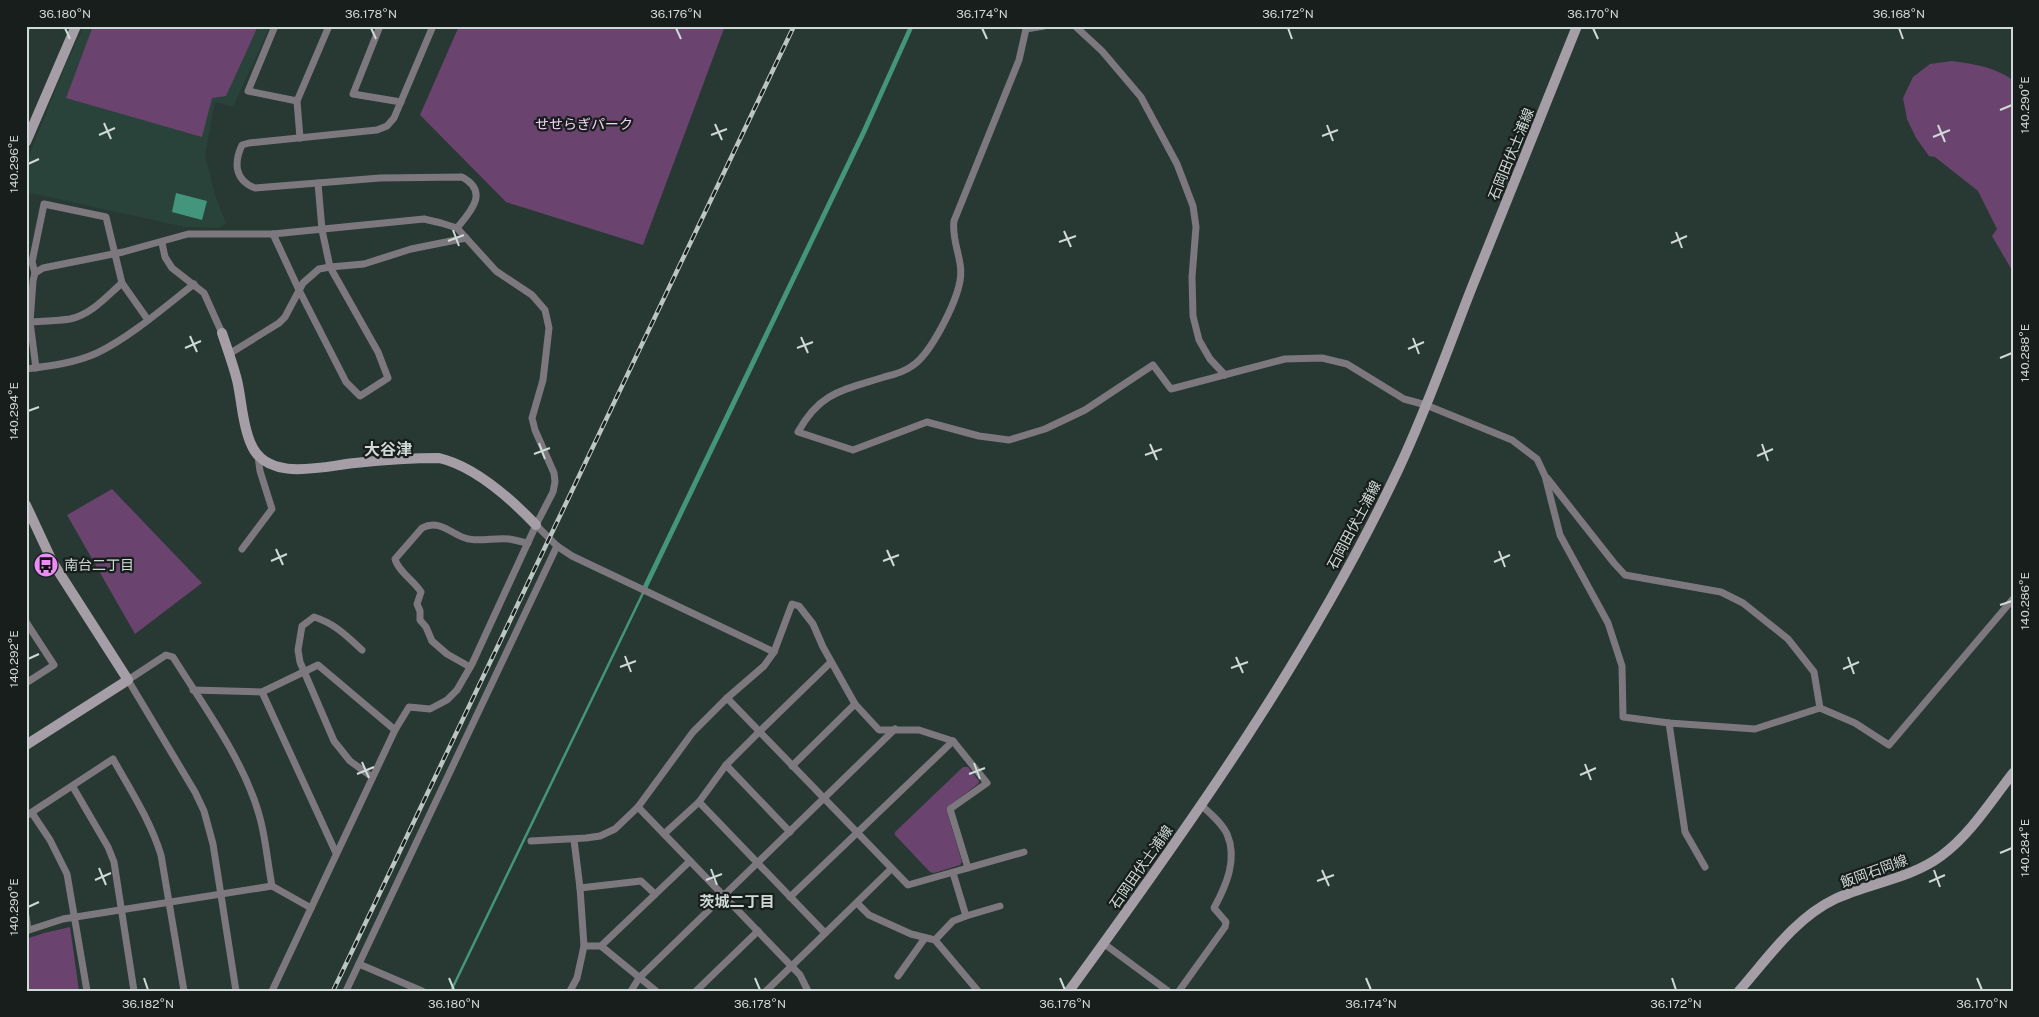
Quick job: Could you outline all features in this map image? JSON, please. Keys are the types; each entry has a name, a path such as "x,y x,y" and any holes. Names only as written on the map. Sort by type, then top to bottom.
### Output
{"main road":[{"path":"26,142 76,26"},
{"name":"石岡田伏土浦線","path":"1069,991 1247,737 1332,595 1398,470 1426,405 1577,26"},
{"path":"222,333 237,381 251,445 258,456 267,463 293,469 310,469 353,463 426,458 451,460 480,478 515,504 536,526"},
{"path":"26,745 128,680 53,563 27,510"},
{"name":"飯岡石岡線","path":"1739,991 1803,920 1821,906 1837,898 1916,870 1939,858 1971,827 2013,773"}],"street":[{"path":"275,26 248,91 297,101"},
{"path":"300,138 297,101 329,26"},
{"path":"380,26 353,94 401,102"},
{"path":"433,26 394,118 387,126 378,130 242,145 236,159 237,170 248,186 254,188 380,178 462,177 469,180 474,187 476,205 457,228"},
{"path":"1044,26 1026,29 1019,60 954,222 952,233 961,262 960,281 948,316 924,355 912,366 894,374 837,392 818,404 807,414 798,432 853,450 927,422 979,436 1009,440 1045,429 1085,410 1154,365 1171,389 1285,359 1322,358 1347,364 1404,399 1426,405 1512,440 1537,459 1545,476 1560,535 1608,623 1622,666 1623,717 1755,730 1820,708 1855,723 1889,745 2013,600"},
{"path":"1075,26 1102,50 1141,97 1177,164 1193,206 1196,227 1192,277 1193,316 1199,340 1210,358 1225,375"},
{"path":"273,234 346,382 360,396 388,378 378,352 330,267 322,230 318,183"},
{"path":"36,368 30,322 32,281 35,273 32,262 44,204 106,217 122,283 148,320"},
{"path":"35,273 43,268 162,243 188,234 273,234 424,219 441,222 457,228 496,271 532,295 545,310 549,328 543,380 532,418 535,430 554,473 553,492 470,667 457,690 447,700 430,709 409,707 395,730 272,991"},
{"path":"229,354 279,323 285,317 302,283 319,270 330,267 364,264 411,249 466,238"},
{"path":"162,243 165,256 172,268 204,293 222,333"},
{"path":"30,322 71,319 83,314 96,306 122,283"},
{"path":"26,369 65,364 98,353 148,320 194,284"},
{"path":"242,549 272,509 260,471 258,456"},
{"path":"1545,476 1625,575 1721,592 1743,604 1788,639 1814,672 1820,708"},
{"path":"470,667 447,654 432,641 426,627 420,620 420,611 417,604 421,592 414,582 396,565 395,559 422,528 427,525 451,529 464,538 476,540 508,539 528,544"},
{"path":"536,526 557,546 572,556 774,652"},
{"path":"346,991 557,546"},
{"path":"531,841 574,840 600,836 615,829 638,807 693,732 727,698 764,666 774,652 792,604 799,606 813,624 831,662 855,704 879,730 919,730 954,741 987,783 950,809 968,868"},
{"path":"362,650 326,620 314,617 302,626 298,650 303,671 334,741 350,761 372,777"},
{"path":"26,622 29,633 54,665 26,683"},
{"path":"236,991 213,844 204,811 192,786 128,680 166,655 172,657 193,690 231,752 248,786 261,821 272,886"},
{"path":"664,834 699,802 726,766 759,732 831,662"},
{"path":"193,690 262,692 318,665 395,730"},
{"path":"262,692 336,853"},
{"path":"727,698 908,885 1024,852"},
{"path":"792,766 855,704"},
{"path":"1669,723 1685,832 1705,867"},
{"path":"631,991 639,978 895,730"},
{"path":"790,896 954,741"},
{"path":"87,991 68,874 50,840 29,815 113,759 155,834 161,855 184,991"},
{"path":"726,766 790,832"},
{"path":"73,787 108,847 114,862 134,991"},
{"path":"699,802 825,933"},
{"path":"1180,991 1225,927 1226,922 1214,908 1228,882 1231,851 1227,833 1218,821 1201,805"},
{"path":"638,807 800,975 808,991"},
{"path":"570,991 577,978 584,946 574,840"},
{"path":"601,946 690,861"},
{"path":"766,991 891,869"},
{"path":"953,873 966,916"},
{"path":"580,888 641,881 655,894"},
{"path":"26,916 27,930 74,918 169,901 272,886 311,908"},
{"path":"857,903 868,915 911,934 935,940 976,990"},
{"path":"935,940 953,921 1000,906"},
{"path":"696,991 758,931"},
{"path":"898,976 925,938"},
{"path":"1103,943 1168,991"},
{"path":"584,946 601,946 656,991"},
{"path":"359,964 422,991"}],"shaded area":[{"path":"84,26 270,26 233,107 215,102 205,155 216,198 226,223 219,228 185,227 26,192 26,163 63,71"},
{"path":"909,26 914,26 866,133 647,589 642,588 862,130"},
{"path":"176,193 207,201 202,220 172,212"}],"green space":[{"path":"93,26 258,26 226,96 212,98 202,137 66,98"},
{"name":"せせらぎパーク","path":"459,26 725,26 643,245 506,202 420,115"},
{"path":"1952,61 1984,67 1999,72 2013,80 2013,272 1992,236 1997,229 1978,191 1935,157 1929,156 1916,138 1907,119 1903,98 1913,77 1930,64"},
{"path":"112,489 202,583 135,634 67,515"},
{"path":"963,767 968,767 979,781 978,784 946,808 962,862 960,865 934,873 930,872 895,835 895,832"},
{"path":"70,927 79,991 26,991 26,939"}],"waterway":[{"path":"451,991 644,591"}],"railway":[{"path":"333,991 794,26"}],"place":[{"name":"南台二丁目","path":"46,565"}],"district":[{"name":"大谷津","path":"388,449"},
{"name":"茨城二丁目","path":"737,901"}]}
